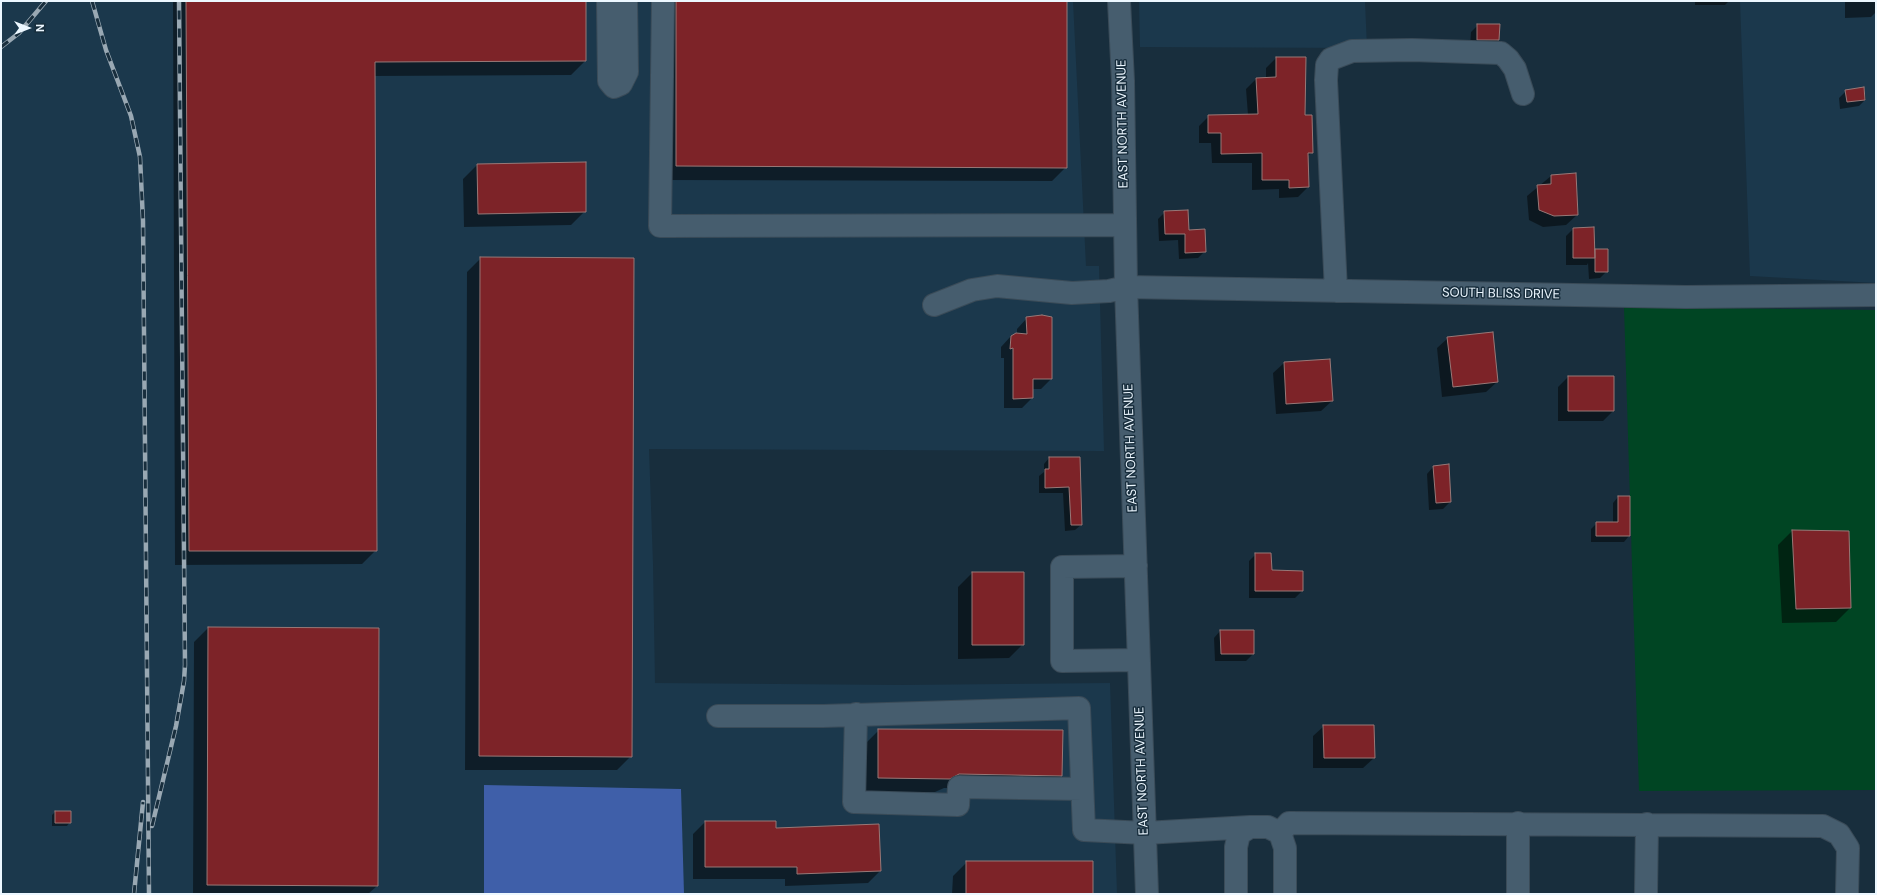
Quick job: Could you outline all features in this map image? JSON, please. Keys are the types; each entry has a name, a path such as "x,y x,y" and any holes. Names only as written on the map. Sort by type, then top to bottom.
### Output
{"street":[{"path":"608,1 609,81 614,87 621,84 627,72 626,1"},
{"path":"663,1 660,226 1125,225"},
{"name":"EAST NORTH AVENUE","path":"1119,1 1123,81 1126,287 1147,894"},
{"path":"1336,291 1326,80 1327,65 1331,59 1352,51 1412,50 1501,53 1508,59 1515,69 1523,94"},
{"name":"SOUTH BLISS DRIVE","path":"934,305 972,290 997,286 1072,293 1109,291 1126,287 1686,297 1876,295"},
{"path":"1136,566 1062,567 1062,661 1138,660"},
{"path":"718,716 1079,708 1084,830 1145,833 1268,827 1280,833 1285,848 1285,894"},
{"path":"856,714 854,802 958,805 959,787 1082,789"},
{"path":"1280,833 1289,823 1518,823 1823,826 1839,834 1848,848 1847,894"},
{"path":"1518,823 1518,894"},
{"path":"1646,824 1646,894"},
{"path":"1236,894 1236,847 1239,834 1250,827"}],"shaded area":[{"path":"1,1 1073,1 1086,266 1099,266 1104,451 649,449 655,683 900,685 1110,683 1117,894 1,894"},
{"path":"1139,1 1365,1 1367,48 1140,47"},
{"path":"1740,1 1876,1 1876,283 1750,276"}],"green space":[{"path":"1624,307 1876,310 1876,790 1639,791"}],"water":[{"path":"484,785 681,789 684,894 484,894"}],"building":[{"path":"186,1 586,1 586,61 375,62 377,551 189,551"},
{"path":"676,1 1067,1 1067,168 676,166"},
{"path":"1477,24 1500,24 1499,40 1477,40"},
{"path":"1276,57 1306,57 1305,115 1312,115 1313,153 1308,153 1309,187 1289,188 1289,180 1262,180 1262,153 1221,154 1221,133 1208,133 1208,115 1258,114 1256,78 1276,77"},
{"path":"1864,87 1865,100 1847,102 1845,90"},
{"path":"586,162 586,212 478,214 477,164"},
{"path":"1576,173 1578,215 1554,216 1539,210 1537,185 1551,184 1551,175"},
{"path":"1188,210 1189,230 1205,229 1206,252 1185,253 1185,234 1165,234 1164,211"},
{"path":"1594,227 1595,258 1573,258 1573,228"},
{"path":"1595,249 1608,249 1608,272 1595,272"},
{"path":"480,257 634,258 632,757 479,756"},
{"path":"1042,315 1052,317 1052,379 1033,379 1033,398 1013,399 1013,348 1010,349 1011,336 1016,333 1027,334 1026,317"},
{"path":"1493,332 1498,382 1453,387 1447,337"},
{"path":"1330,359 1333,401 1286,404 1284,362"},
{"path":"1568,376 1614,376 1614,411 1568,411"},
{"path":"1049,457 1080,457 1082,525 1071,525 1069,487 1045,488 1045,469 1049,469"},
{"path":"1449,464 1451,502 1436,503 1433,466"},
{"path":"1618,496 1630,496 1630,536 1596,536 1596,522 1618,522"},
{"path":"1792,530 1849,531 1851,608 1796,609"},
{"path":"1255,553 1271,553 1272,570 1303,571 1303,591 1255,591"},
{"path":"972,572 1024,572 1024,645 972,645"},
{"path":"208,627 379,628 378,886 207,885"},
{"path":"1220,630 1254,630 1254,654 1221,654"},
{"path":"1323,725 1374,725 1375,758 1324,758"},
{"path":"878,729 1063,730 1062,776 959,774 950,779 878,778"},
{"path":"55,811 71,811 71,823 55,823"},
{"path":"705,821 776,821 776,828 879,824 881,871 797,874 797,867 705,867"},
{"path":"966,861 1093,861 1093,894 966,894"}],"railway":[{"path":"1,47 19,33 46,1"},
{"path":"92,1 106,50 131,116 140,157 143,221 149,894"},
{"path":"152,826 176,726 184,681 185,665 179,1"},
{"path":"134,894 143,802"}]}
